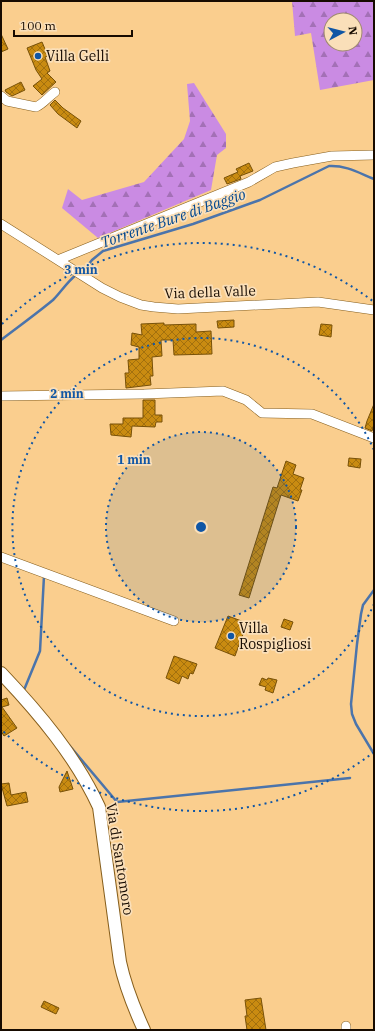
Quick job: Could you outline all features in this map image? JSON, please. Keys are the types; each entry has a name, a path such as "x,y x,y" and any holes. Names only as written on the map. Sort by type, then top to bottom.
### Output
{"main road":[{"name":"Via di Santomoro","path":"1,673 32,708 78,767 99,807 120,962 124,980 137,1016 144,1030"}],"street":[{"path":"1,96 7,101 36,108 55,92"},
{"path":"58,260 249,182 275,167 332,156 374,155"},
{"name":"Via della Valle","path":"1,224 88,279 120,297 154,307 178,308 318,302 374,310"},
{"path":"1,396 144,394 223,391 246,400 262,413 312,414 374,438"},
{"path":"1,557 174,621"}],"green space":[{"path":"292,1 374,1 374,80 320,90 311,33 295,36"},
{"path":"194,83 226,134 226,148 217,155 211,190 98,238 62,208 68,189 82,200 144,182 184,139 190,121 187,84"}],"building":[{"path":"1,34 8,49 1,52"},
{"path":"42,42 48,56 45,57 50,71 47,73 56,82 42,95 33,86 42,79 36,70 27,48"},
{"path":"21,82 25,90 12,96 6,92 5,90"},
{"path":"55,100 81,121 77,128 58,114 50,105"},
{"path":"249,163 253,171 240,176 241,179 227,184 224,178 238,172 236,169"},
{"path":"234,320 234,327 218,328 217,321"},
{"path":"164,323 164,325 196,324 196,332 211,331 212,354 174,355 173,340 161,340 162,356 152,357 153,376 150,376 151,385 126,388 125,373 129,373 128,360 139,359 139,347 131,345 132,333 142,335 141,324"},
{"path":"321,324 332,325 331,337 319,335"},
{"path":"143,400 155,400 155,415 162,415 162,422 156,422 155,427 132,426 131,437 111,435 110,424 123,424 123,418 143,418"},
{"path":"374,404 374,424 372,431 365,428"},
{"path":"349,458 361,459 360,468 348,466"},
{"path":"286,461 296,465 293,474 304,478 300,490 302,490 298,501 281,495 249,598 239,595 273,487 277,488"},
{"name":"Villa Rospigliosi","path":"228,616 247,623 235,656 215,648"},
{"path":"284,619 293,622 290,630 281,627"},
{"path":"174,656 197,664 193,674 190,673 188,679 182,676 179,684 166,678"},
{"path":"262,678 267,680 268,678 277,680 273,693 265,690 266,687 259,685"},
{"path":"7,698 9,705 2,707 17,728 4,736 1,731 1,700"},
{"path":"67,771 73,789 60,792 59,787"},
{"path":"9,783 11,795 26,792 28,802 7,806 1,784"},
{"path":"261,998 266,1030 247,1030 245,1000"},
{"path":"44,1001 59,1008 56,1014 41,1007"}],"waterway":[{"name":"Torrente Bure di Baggio","path":"80,272 103,251 193,224 260,200 329,166 347,168 374,179"},
{"name":"Torrente Bure di Baggio","path":"1,340 53,300 76,275"},
{"path":"24,690 40,651 44,576"},
{"path":"374,590 363,605 361,614 351,704 352,714 356,724 374,754"},
{"path":"69,745 117,802 350,778"}],"place":[{"name":"Villa Gelli","path":"38,56"},
{"name":"Villa Rospigliosi","path":"231,636"}]}
